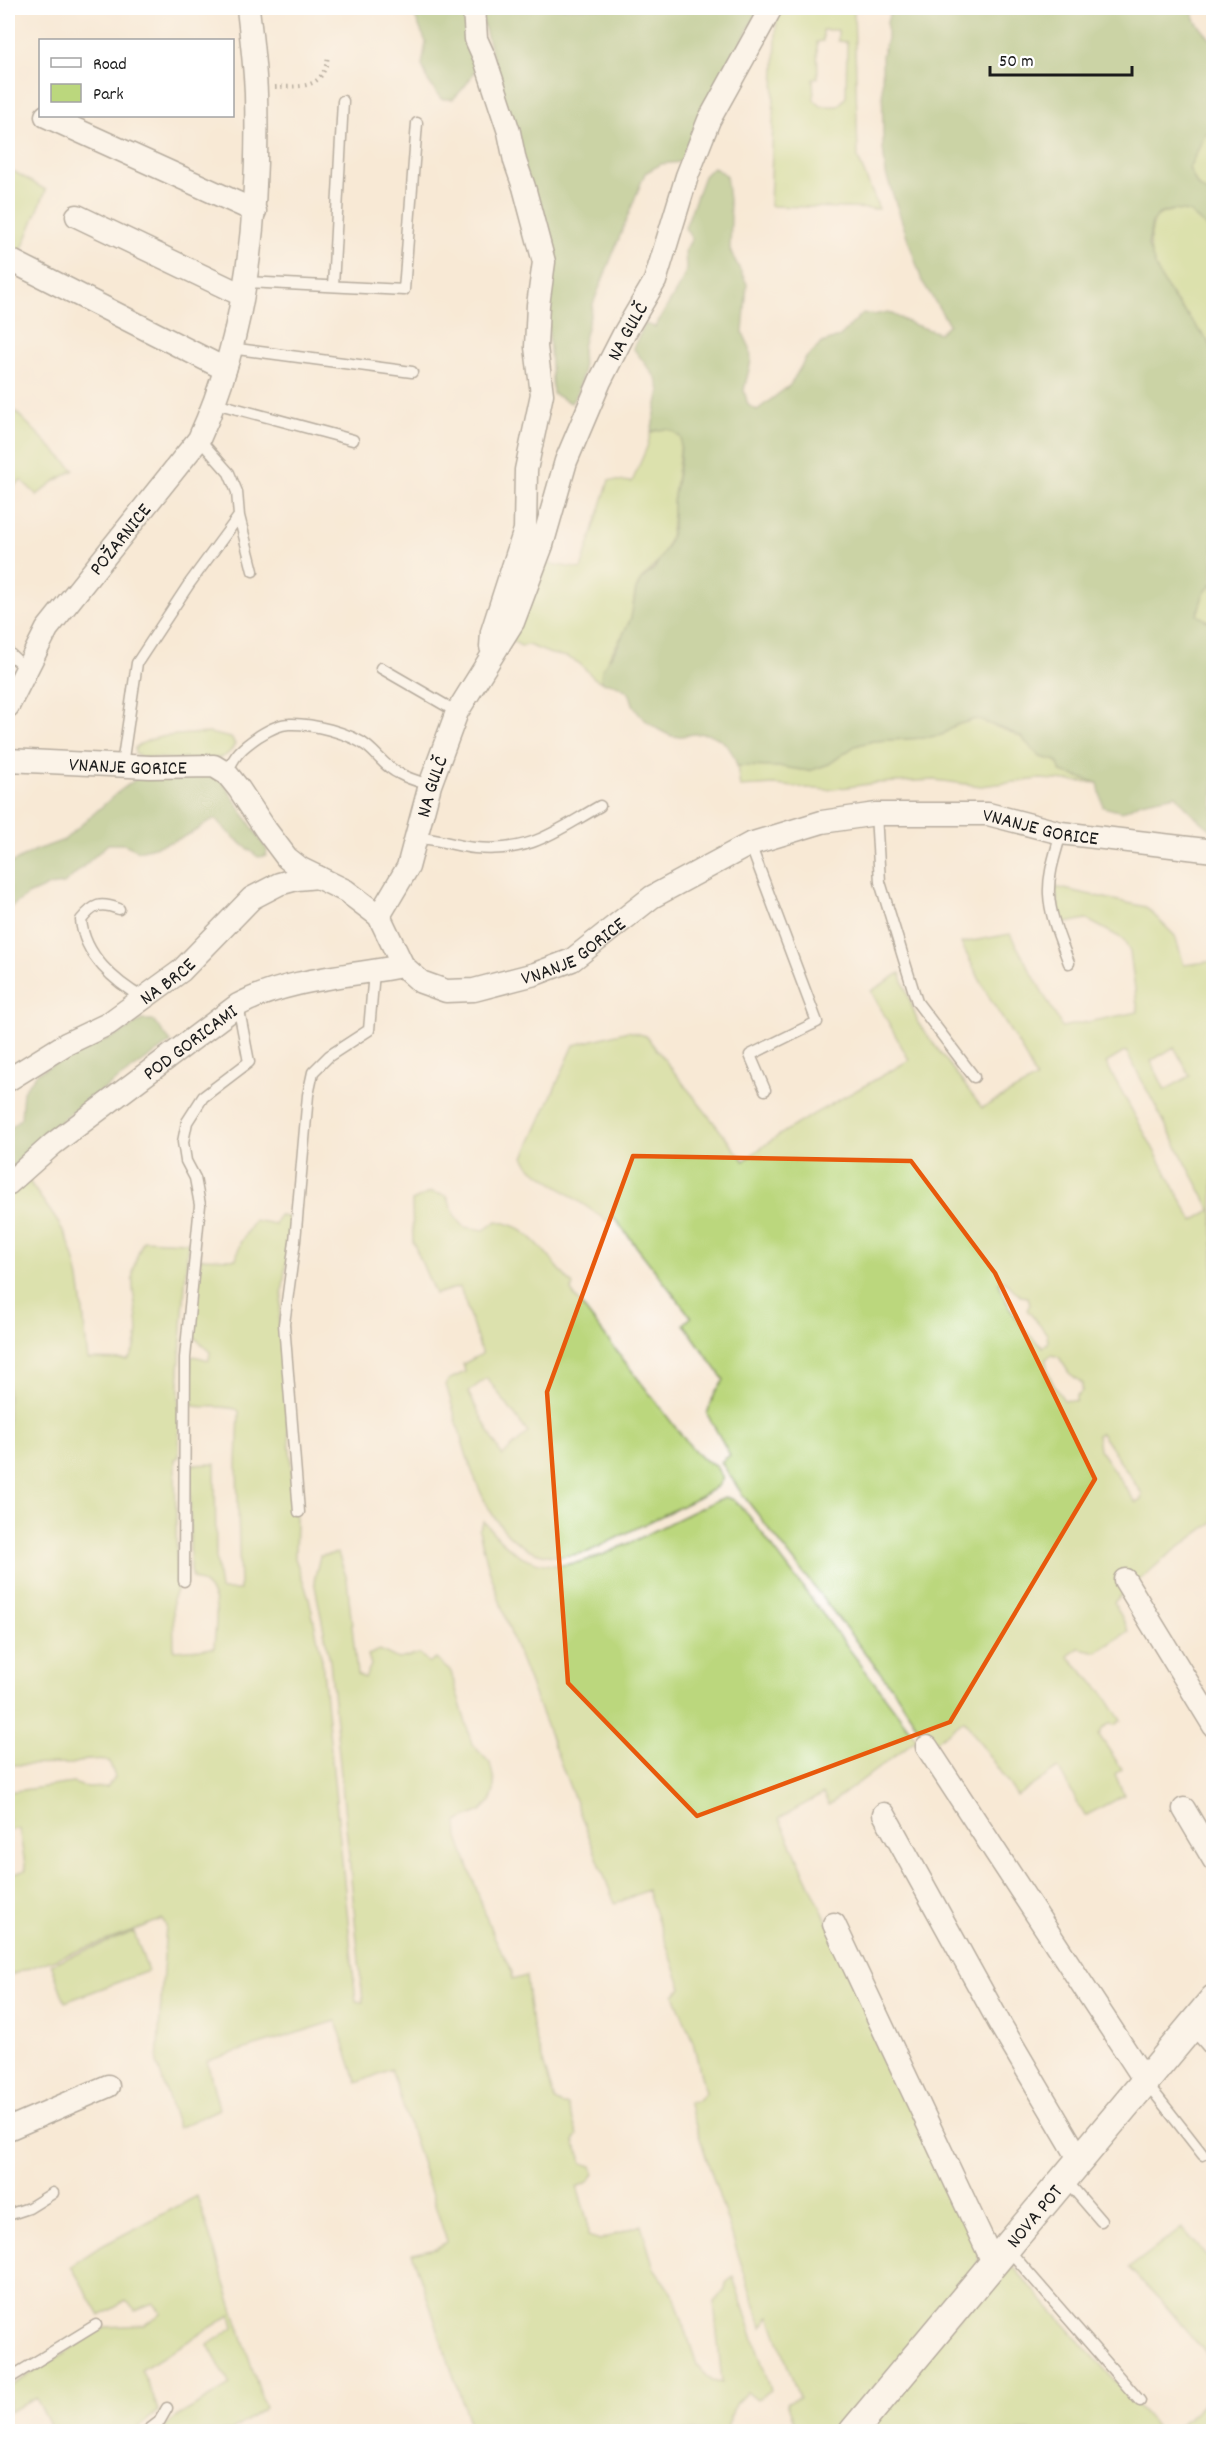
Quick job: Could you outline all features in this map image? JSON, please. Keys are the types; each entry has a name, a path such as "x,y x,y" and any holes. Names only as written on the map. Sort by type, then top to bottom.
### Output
{"street":[{"name":"POŽARNICE","path":"8,706 25,668 47,629 198,439 215,403 244,288 255,211 256,88 248,8"},
{"name":"NA GULČ","path":"474,8 476,39 509,132 544,262 538,305 537,347 542,394 526,470 525,530 492,632 491,658"},
{"name":"NA GULČ","path":"379,916 408,867 430,785 457,712 513,622 542,545 566,461 592,400 625,332 655,281 687,176 709,120 771,8"},
{"path":"48,117 255,211"},
{"path":"77,216 244,288"},
{"path":"8,259 228,358"},
{"name":"VNANJE GORICE","path":"8,760 214,766 227,774 287,858 301,869 346,891 379,916 403,966 421,982 446,991 474,990 535,974 572,960 652,897 750,844 822,822 876,814 988,814 1061,833 1214,851"},
{"name":"NA BRCE","path":"8,1080 66,1044 108,1024 181,971 252,898 279,884 318,877"},
{"name":"POD GORICAMI","path":"8,1184 53,1144 238,1005 255,995 313,981 403,966"},
{"path":"1125,1580 1214,1726"},
{"path":"927,1747 1146,2082"},
{"path":"1184,1809 1214,1860"},
{"path":"884,1814 1000,2024 1072,2169"},
{"path":"834,1924 1000,2255"},
{"name":"NOVA POT","path":"853,2432 1214,1999"},
{"path":"1194,2022 1214,2045"},
{"path":"8,2129 108,2086"}],"lane":[{"path":"333,286 343,101"},
{"path":"244,288 333,286 404,290 417,123"},
{"path":"228,358 412,372"},
{"path":"215,403 353,440"},
{"path":"198,439 229,473 237,492 239,516 253,571"},
{"path":"122,765 136,663 189,584 239,516"},
{"path":"8,652 25,668"},
{"path":"381,668 457,712"},
{"path":"227,774 232,758 242,747 266,732 288,724 322,728 351,737 369,747 384,764 399,774 430,785"},
{"path":"416,838 432,838 473,848 509,850 535,843 600,806"},
{"path":"876,814 880,882 917,1002 974,1077"},
{"path":"1061,833 1052,864 1049,894 1057,930 1069,963"},
{"path":"750,844 817,1022 750,1055 765,1090"},
{"path":"119,909 105,904 91,908 81,920 82,932 87,947 121,986 143,998"},
{"path":"299,1512 284,1324 295,1241 308,1095 313,1072 329,1056 369,1030 374,972"},
{"path":"184,1581 185,1358 201,1205 195,1178 186,1161 183,1142 187,1122 203,1097 249,1062 238,1005"},
{"path":"1146,2082 1203,2155"},
{"path":"1072,2169 1101,2221"},
{"path":"8,2215 28,2208 53,2193"},
{"path":"1000,2255 1140,2401"},
{"path":"8,2379 96,2325"},
{"path":"146,2432 159,2422 167,2408"}],"path":[{"path":"256,88 312,85 321,79 328,56"}],"highlighted area":[{"path":"633,1156 911,1161 995,1273 1095,1479 950,1722 697,1816 568,1683 547,1392"}],"green space":[{"path":"411,8 470,8 477,47 476,67 464,87 453,99 441,99 428,81 422,65 426,42"},
{"path":"479,8 759,8 681,162 661,164 645,173 593,304 582,347 583,372 577,394 571,403 553,394 547,307 536,212"},
{"path":"854,8 858,158 879,209 770,206 777,9","holes":["823,30 838,30 838,41 847,42 846,97 838,106 821,106 814,100 813,79 818,78 817,42 823,41"]},
{"path":"891,8 1190,8 1197,23 1213,42 1213,127 1205,135 1189,168 1197,185 1213,197 1213,237 1205,226 1189,212 1173,210 1159,214 1152,222 1148,246 1159,275 1213,351 1213,582 1203,595 1197,615 1213,624 1214,682 1211,692 1214,693 1213,831 1192,814 1176,795 1141,802 1122,812 1103,807 1098,783 1061,772 1057,761 1040,757 1021,737 976,719 956,725 942,735 873,741 855,746 829,764 809,771 782,767 737,766 727,746 716,737 702,734 677,736 667,734 641,716 630,695 624,689 601,682 602,669 617,647 631,618 636,590 641,580 654,569 668,545 673,528 673,501 680,461 681,438 667,429 651,432 660,390 656,378 633,348 645,324 655,327 681,283 686,270 685,250 692,239 685,228 704,176 713,167 726,175 731,217 730,250 747,284 743,333 750,348 751,361 744,390 748,405 757,410 790,385 806,358 822,343 839,337 863,313 873,315 888,312 912,324 939,333 949,324 922,281 886,174 883,148 882,55 887,39 887,22"},
{"path":"1213,127 1213,197 1197,185 1189,168 1205,135"},
{"path":"8,168 46,190 20,254 8,248"},
{"path":"1173,210 1189,212 1205,226 1213,237 1213,351 1172,296 1154,266 1150,250 1153,223 1159,215"},
{"path":"8,404 74,470 37,495 21,480 8,492"},
{"path":"665,428 675,431 681,438 670,537 660,560 638,584 630,620 605,666 601,682 579,663 567,657 551,654 528,645 521,646 512,641 545,563 581,569 609,480 632,482 651,432"},
{"path":"1213,582 1213,624 1197,615 1203,595"},
{"path":"976,719 1021,737 1040,757 1057,761 1061,772 1098,783 1040,779 981,786 935,780 876,783 827,790 774,785 740,787 737,766 782,767 809,771 829,764 855,746 873,741 942,735 956,725"},
{"path":"209,733 231,738 235,744 227,755 195,759 142,757 135,754 135,748 142,743 160,737"},
{"path":"211,775 223,782 267,850 266,856 258,857 231,835 216,819 182,838 139,851 124,844 108,844 64,884 48,886 28,895 8,909 8,865 34,851 64,840 117,793 140,776"},
{"path":"1055,887 1146,907 1175,936 1184,965 1213,961 1213,1522 1166,1557 1114,1602 1129,1631 1097,1652 1079,1648 1068,1656 1104,1694 1121,1720 1115,1725 1109,1724 1103,1728 1099,1735 1122,1769 1115,1774 1124,1795 1085,1816 1058,1768 1017,1796 964,1720 930,1746 896,1693 742,1494 721,1462 730,1455 707,1414 715,1392 724,1380 684,1324 691,1317 612,1215 607,1221 530,1167 524,1157 574,1045 628,1031 646,1036 744,1161 804,1120 909,1060 871,991 900,973 918,1023 982,1108 1036,1079 1022,1050 987,994 961,943 1010,934 1062,1027 1138,1012 1130,952 1123,939 1086,919 1062,924","holes":["1174,1047 1190,1076 1165,1090 1151,1061","1126,1051 1211,1210 1193,1221 1106,1063","1004,1280 1020,1296 1028,1297 1030,1304 1027,1310 1047,1334 1048,1343 1043,1347 1029,1335 1017,1318 999,1283","1051,1355 1059,1357 1069,1373 1082,1383 1082,1391 1076,1396 1076,1401 1064,1400 1048,1371 1046,1359","1101,1433 1142,1494 1141,1500 1136,1503 1099,1449 1097,1435"]},
{"path":"142,1020 153,1020 171,1042 70,1113 8,1171 8,1131 21,1118 23,1091 37,1073 64,1058 118,1035"},
{"path":"27,1178 62,1229 72,1251 82,1297 88,1359 128,1360 134,1349 138,1328 132,1284 136,1260 143,1240 188,1242 179,1370 179,1457 175,1459 177,1588 173,1598 174,1651 214,1648 216,1607 214,1598 210,1590 193,1578 190,1571 190,1465 215,1464 216,1559 220,1590 240,1590 237,1464 239,1411 225,1407 193,1406 190,1359 194,1356 209,1360 210,1352 193,1336 200,1258 236,1259 240,1243 254,1220 275,1224 279,1215 291,1218 279,1322 296,1520 295,1558 309,1598 322,1660 356,2001 363,2002 330,1661 314,1581 320,1556 338,1553 347,1579 357,1674 365,1678 371,1665 368,1655 380,1650 398,1659 420,1654 429,1663 436,1659 451,1672 472,1744 490,1763 494,1791 490,1802 481,1811 457,1822 458,1837 491,1930 512,1972 512,1980 526,1976 532,2026 555,2101 567,2105 578,2135 574,2141 582,2163 592,2166 594,2174 588,2182 577,2187 587,2219 588,2236 600,2240 641,2225 654,2268 675,2298 697,2365 712,2381 722,2383 714,2302 725,2290 726,2283 733,2277 771,2390 757,2400 747,2392 735,2404 726,2431 472,2431 412,2253 436,2248 447,2242 391,2069 357,2083 336,2021 207,2061 219,2109 178,2128 157,2063 166,1925 162,1919 8,1976 8,1876 26,1870 19,1829 8,1830 8,1792 73,1783 88,1788 107,1787 115,1777 109,1761 87,1760 72,1764 8,1765 8,1195"},
{"path":"431,1192 447,1196 455,1216 464,1227 484,1230 497,1221 509,1224 540,1246 573,1285 571,1291 686,1441 701,1458 715,1465 723,1478 718,1486 588,1552 559,1556 548,1555 520,1545 503,1529 488,1508 467,1457 446,1385 448,1380 465,1372 463,1364 482,1354 460,1287 435,1294 413,1242 412,1201","holes":["487,1378 528,1433 502,1456 468,1392"]},
{"path":"725,1497 734,1500 746,1512 917,1739 829,1805 823,1794 779,1818 979,2248 978,2266 843,2431 797,2431 787,2402 799,2398 770,2316 762,2327 688,2102 697,2101 705,2093 693,2042 674,1995 682,1988 647,1890 615,1904 513,1640 488,1566 479,1530 484,1521 502,1542 521,1556 539,1563 558,1565 578,1563 619,1548"},
{"path":"134,1932 148,1971 65,2002 51,1964"},
{"path":"197,2196 265,2408 231,2431 157,2431 230,2385 208,2345 234,2327 231,2315 141,2370 158,2411 134,2431 53,2431 36,2398 9,2412 8,2388 106,2327 144,2325 162,2313 153,2303 136,2310 126,2301 100,2316 71,2266 98,2248"},
{"path":"1182,2228 1213,2263 1213,2362 1165,2305 1129,2268"},
{"path":"1007,2260 1160,2431 865,2432"},
{"path":"1213,2394 1213,2431 1173,2431"}]}
